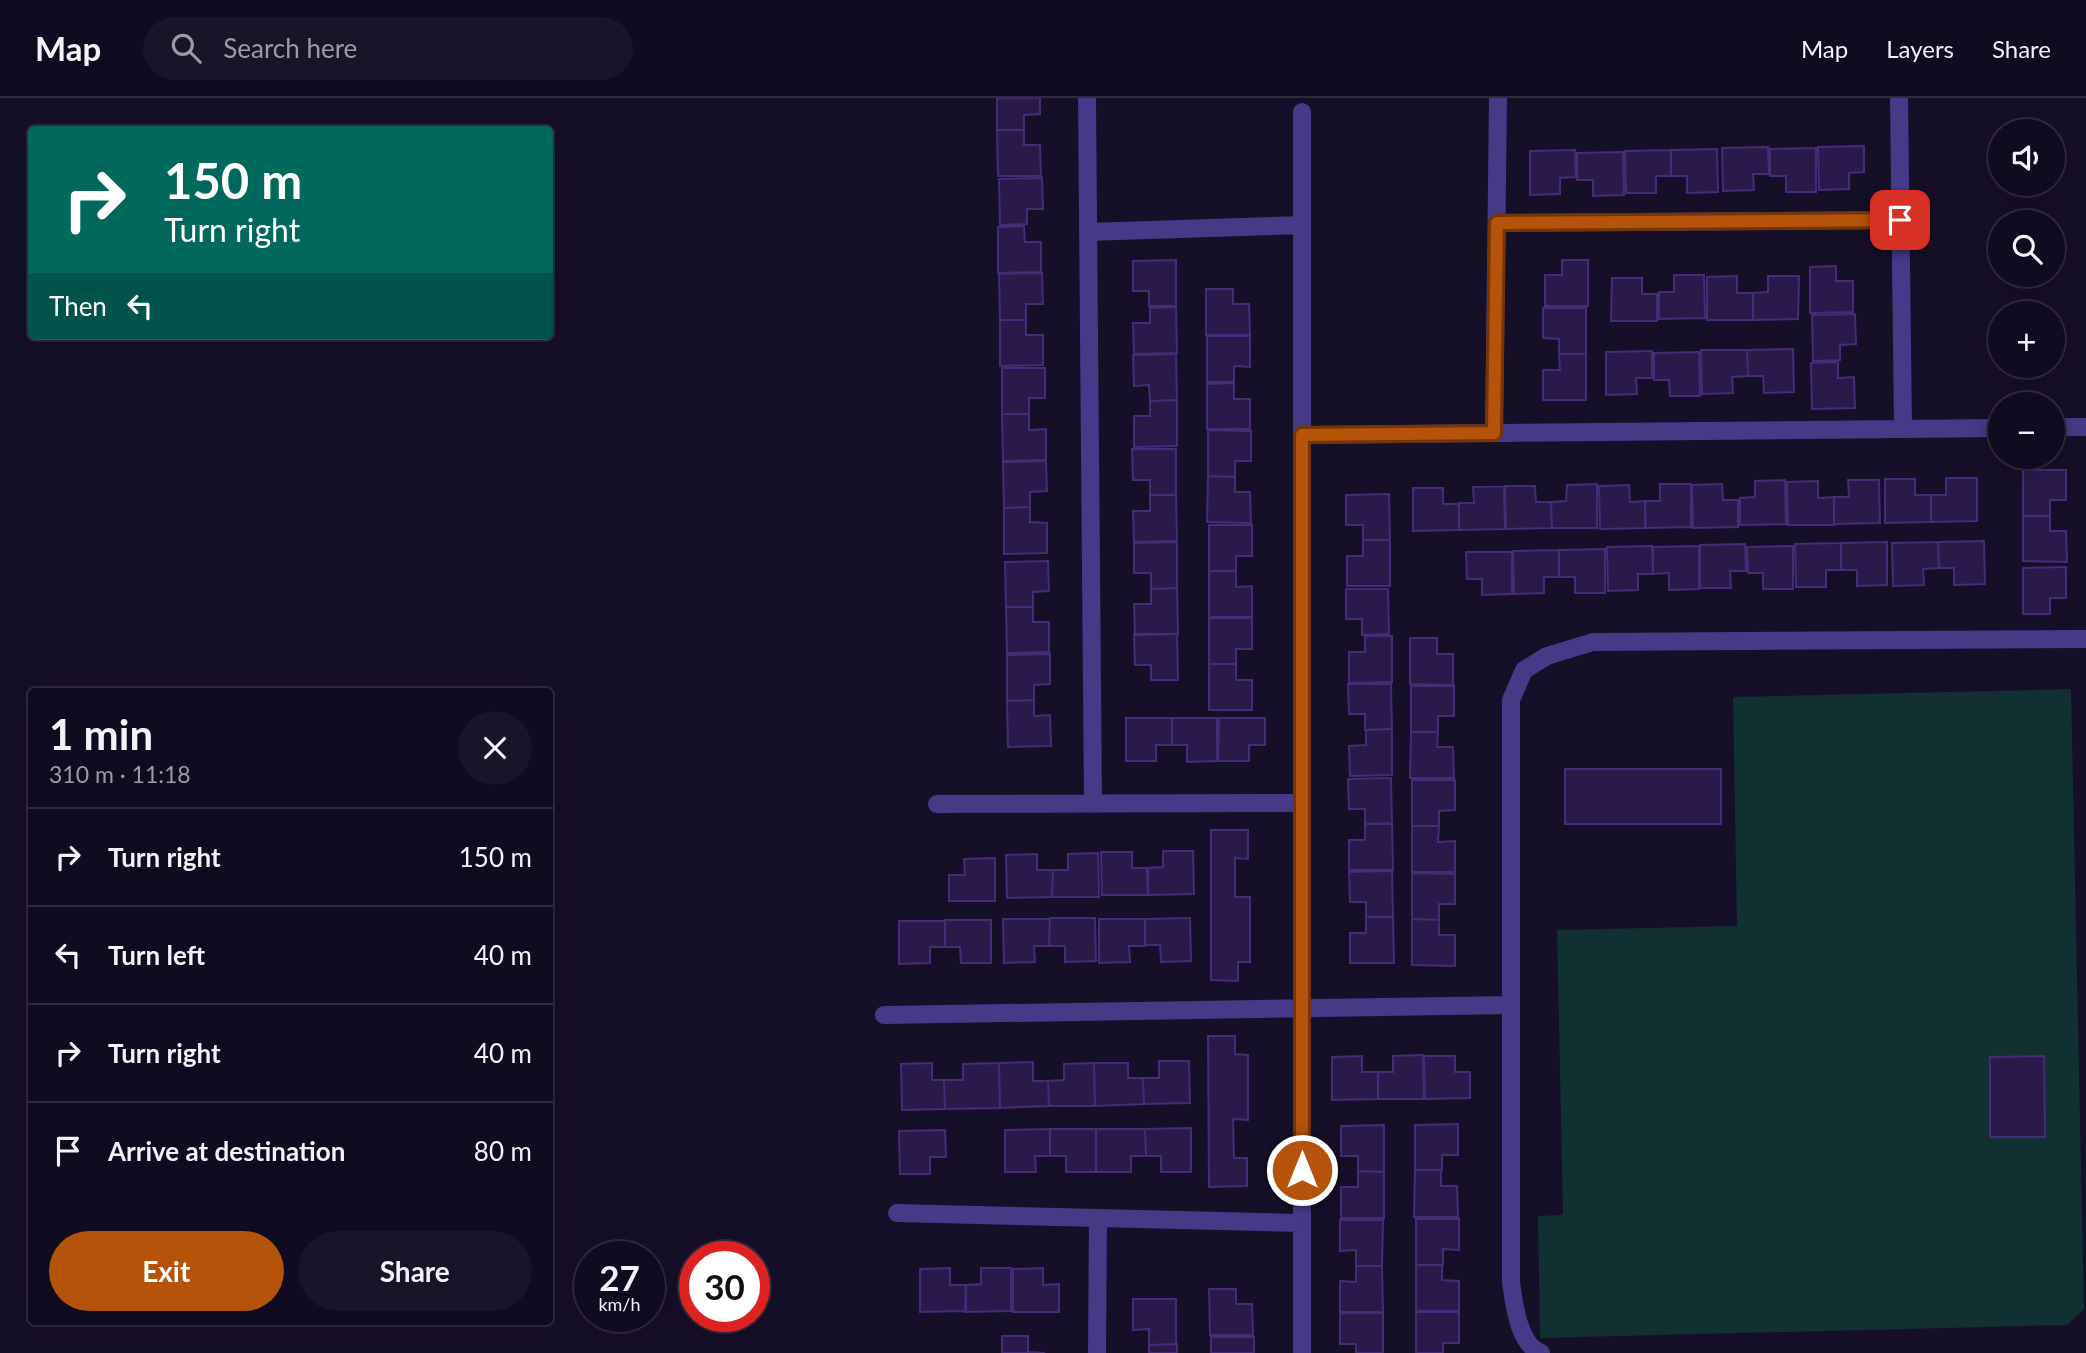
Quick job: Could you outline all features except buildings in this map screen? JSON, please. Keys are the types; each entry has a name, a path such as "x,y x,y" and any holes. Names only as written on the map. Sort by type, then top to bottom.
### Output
{"street":[{"path":"1087,98 1093,804"},
{"path":"1494,433 1498,98"},
{"path":"1899,98 1903,429"},
{"path":"1301,1353 1302,112"},
{"path":"1497,223 1900,220"},
{"path":"1088,232 1301,225"},
{"path":"2065,427 2086,427"},
{"path":"1302,435 1988,428"},
{"path":"1541,1353 1534,1350 1516,1320 1511,1282 1511,699 1524,670 1547,656 1593,642 2086,639"},
{"path":"937,804 1302,803"},
{"path":"884,1015 1511,1005"},
{"path":"897,1213 1302,1223"},
{"path":"1097,1353 1098,1218"}],"green space":[{"path":"2071,689 2084,1309 2067,1325 1540,1338 1538,1216 1563,1215 1557,930 1737,926 1733,697"}],"route":[{"path":"1302,1170 1302,435 1494,433 1497,223 1900,220"}]}
